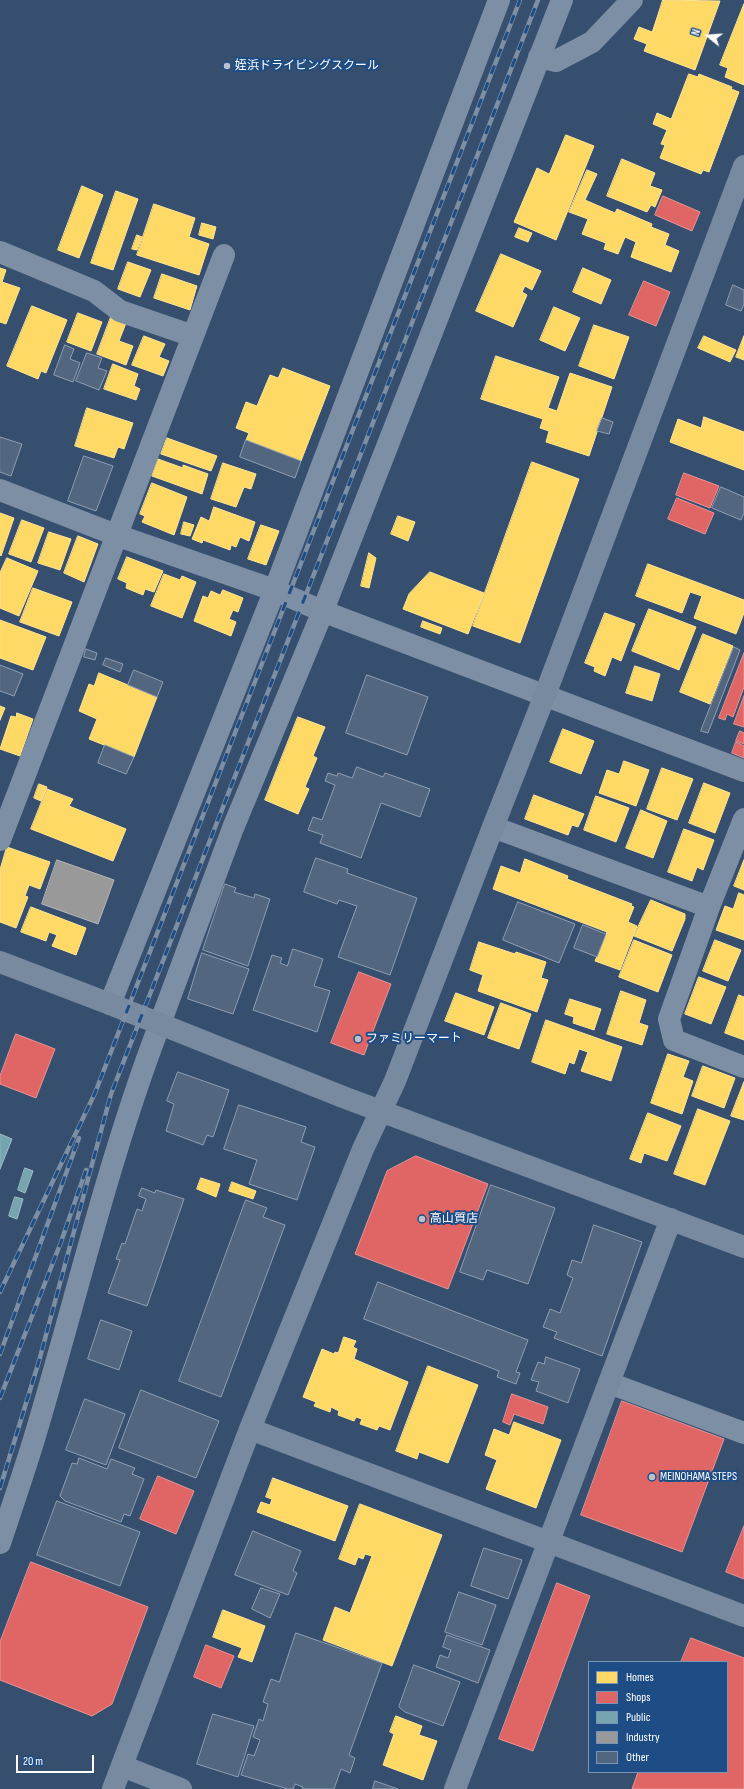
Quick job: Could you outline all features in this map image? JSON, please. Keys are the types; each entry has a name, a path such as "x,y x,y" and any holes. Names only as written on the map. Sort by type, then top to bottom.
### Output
{"street":[{"path":"110,1004 274,590 499,0"},
{"path":"0,1543 34,1437 96,1220 135,1092 159,1025 233,828 322,611 562,0"},
{"path":"540,57 556,61 592,42 632,0"},
{"path":"113,1789 250,1429 381,1111 396,1081 545,695 744,166"},
{"path":"0,252 94,291 120,311 193,336"},
{"path":"0,840 224,254"},
{"path":"0,490 116,535 274,590 322,611 744,771"},
{"path":"744,819 709,907 670,1019 674,1040 744,1067"},
{"path":"493,827 709,907"},
{"path":"0,962 381,1111 744,1247"},
{"path":"454,1789 671,1219"},
{"path":"609,1383 744,1433"},
{"path":"250,1429 744,1616"},
{"path":"122,1766 181,1789"}],"building: Homes":[{"path":"663,0 720,1 695,70 644,51 647,44 634,39 639,27 652,32"},
{"path":"744,4 744,85 725,77 728,68 720,65"},
{"path":"689,74 698,77 699,74 732,87 731,89 739,92 709,172 703,170 701,174 660,158 665,145 661,144 667,130 653,124 657,113 671,119"},
{"path":"566,135 594,146 556,240 514,222 537,168 549,174"},
{"path":"622,159 655,173 650,186 662,190 655,207 651,205 647,212 607,196"},
{"path":"587,170 597,174 585,200 615,213 617,209 652,224 651,227 669,234 665,245 679,251 671,272 631,257 636,242 625,237 618,254 604,249 606,243 582,234 588,219 569,212"},
{"path":"82,186 103,195 79,258 58,250"},
{"path":"116,191 138,199 113,270 91,263"},
{"path":"154,204 195,218 189,237 209,244 199,275 137,255"},
{"path":"202,223 216,227 213,239 199,235"},
{"path":"519,228 532,233 528,242 515,237"},
{"path":"137,235 142,237 137,250 132,249"},
{"path":"501,254 541,271 532,290 525,286 522,292 527,295 513,327 476,311"},
{"path":"128,262 151,270 140,297 118,289"},
{"path":"0,268 6,270 2,282 20,288 6,324 0,322"},
{"path":"583,268 611,280 601,304 573,292"},
{"path":"162,274 197,286 190,310 154,298"},
{"path":"32,306 67,320 46,373 41,371 38,379 7,366"},
{"path":"554,307 580,318 565,351 540,340"},
{"path":"78,313 102,322 91,351 67,342"},
{"path":"111,317 126,323 119,341 133,346 126,365 97,354"},
{"path":"594,325 629,337 614,379 579,366"},
{"path":"144,336 165,344 159,357 169,361 163,376 132,365"},
{"path":"704,336 736,350 730,362 698,348"},
{"path":"744,336 744,360 736,357"},
{"path":"496,356 559,377 548,408 557,411 570,373 612,387 589,456 546,442 549,431 540,428 543,419 481,399"},
{"path":"113,364 138,374 134,386 140,389 136,400 104,389"},
{"path":"283,368 330,386 301,461 246,440 249,433 236,428 246,402 257,406 270,375 278,378"},
{"path":"87,408 133,423 124,449 118,447 114,458 75,446"},
{"path":"704,417 744,432 744,470 670,442 678,419 701,428"},
{"path":"167,438 217,456 211,471 161,454"},
{"path":"158,459 183,468 183,465 208,474 202,494 152,476"},
{"path":"532,462 579,479 520,643 473,626"},
{"path":"223,463 256,474 251,489 244,487 236,507 211,499"},
{"path":"152,483 187,497 174,535 142,522 145,516 140,514"},
{"path":"214,507 255,522 249,541 240,537 236,547 231,545 230,550 203,540 202,543 192,539 201,517 209,521"},
{"path":"0,513 14,518 1,556 0,555"},
{"path":"398,516 415,522 408,541 391,534"},
{"path":"22,520 44,528 31,562 9,554"},
{"path":"184,522 194,525 190,536 181,534"},
{"path":"261,525 279,531 266,565 248,559"},
{"path":"49,532 71,539 60,570 38,563"},
{"path":"78,536 98,544 84,582 64,573"},
{"path":"369,553 376,558 369,588 361,586"},
{"path":"127,557 163,571 154,592 145,589 143,595 126,588 127,583 118,579"},
{"path":"7,558 38,571 19,616 0,608 0,573"},
{"path":"648,564 744,600 744,613 736,634 694,618 702,596 690,592 682,613 636,596"},
{"path":"430,572 484,593 468,634 403,609 409,594"},
{"path":"164,574 180,580 182,576 196,582 182,618 151,606"},
{"path":"33,588 72,602 59,636 20,622"},
{"path":"223,590 243,598 238,612 233,610 229,619 236,622 231,636 194,621 203,596 208,598 211,591 220,595"},
{"path":"649,609 696,627 679,670 632,651"},
{"path":"605,613 635,624 621,661 612,657 605,676 594,671 595,667 585,663"},
{"path":"0,620 46,637 33,670 0,658"},
{"path":"423,621 442,628 440,634 421,627"},
{"path":"703,634 733,646 710,704 680,692"},
{"path":"635,666 660,674 652,701 626,693"},
{"path":"99,673 157,697 134,757 89,739 97,719 79,711 89,684 94,686"},
{"path":"0,706 5,708 0,720"},
{"path":"17,713 33,719 20,756 0,749 11,716 16,717"},
{"path":"298,717 325,727 313,756 317,758 305,787 309,789 298,814 265,800"},
{"path":"563,729 594,741 581,774 550,762"},
{"path":"624,761 649,770 636,806 599,793 607,770 619,774"},
{"path":"662,768 693,779 677,820 647,809"},
{"path":"704,783 730,793 715,833 689,823"},
{"path":"39,784 47,787 41,801 34,798"},
{"path":"47,789 73,799 69,806 126,829 113,861 31,829"},
{"path":"534,795 584,814 578,827 572,825 568,835 525,819"},
{"path":"596,796 629,808 616,842 584,830"},
{"path":"641,810 667,821 653,858 626,848"},
{"path":"684,829 714,840 703,870 697,867 692,881 668,872"},
{"path":"7,847 50,862 40,889 29,885 25,896 28,897 16,928 0,922 0,870"},
{"path":"525,859 568,876 567,879 632,904 631,906 634,907 628,922 637,926 620,970 595,961 607,932 493,889 501,866 520,873"},
{"path":"744,860 744,890 734,886"},
{"path":"739,893 744,895 744,940 716,930 725,906 733,909"},
{"path":"651,900 685,914 685,919 672,951 634,936"},
{"path":"31,907 86,928 76,955 52,946 57,935 49,932 46,941 21,932"},
{"path":"634,940 672,955 658,992 619,977"},
{"path":"715,940 741,950 728,981 703,971"},
{"path":"479,942 515,954 516,952 546,962 541,978 548,980 537,1012 478,991 483,975 470,970"},
{"path":"699,977 726,987 711,1024 685,1014"},
{"path":"621,991 646,1000 639,1023 648,1026 642,1045 607,1034"},
{"path":"456,993 494,1007 484,1035 445,1021"},
{"path":"739,995 744,997 744,1040 725,1033"},
{"path":"570,999 601,1009 594,1030 573,1023 574,1017 565,1014"},
{"path":"501,1003 531,1014 519,1049 488,1038"},
{"path":"546,1020 622,1047 611,1081 581,1071 588,1052 579,1049 574,1064 569,1062 565,1074 532,1062"},
{"path":"668,1054 689,1061 683,1077 693,1081 682,1114 651,1103"},
{"path":"703,1066 735,1078 724,1108 692,1096"},
{"path":"744,1082 744,1120 731,1116"},
{"path":"698,1109 730,1121 705,1185 674,1174"},
{"path":"648,1113 681,1126 667,1161 644,1153 641,1163 630,1159"},
{"path":"201,1178 220,1184 216,1197 197,1189"},
{"path":"232,1182 256,1191 253,1199 229,1191"},
{"path":"344,1337 356,1341 353,1347 357,1349 354,1359 408,1382 390,1430 379,1426 377,1430 360,1424 362,1419 356,1417 354,1421 338,1415 339,1411 331,1407 330,1412 314,1406 316,1402 303,1397 322,1349 334,1354 335,1352 338,1353"},
{"path":"428,1366 478,1385 448,1463 419,1452 417,1459 396,1451"},
{"path":"514,1422 561,1440 536,1508 486,1489 497,1460 485,1455 494,1429 509,1435"},
{"path":"273,1478 348,1506 335,1541 257,1512 261,1502 270,1505 272,1499 266,1497"},
{"path":"360,1504 442,1535 392,1666 323,1640 335,1607 350,1613 372,1556 365,1554 363,1559 358,1557 355,1565 339,1559"},
{"path":"223,1610 265,1626 252,1662 238,1657 242,1648 213,1637"},
{"path":"396,1716 422,1726 419,1735 437,1741 423,1780 383,1765 394,1734 390,1732"}],"building: Shops":[{"path":"663,196 700,212 692,231 655,215"},
{"path":"644,281 670,292 656,326 629,315"},
{"path":"684,473 719,486 710,508 676,495"},
{"path":"677,498 714,513 705,534 668,519"},
{"path":"744,653 744,687 733,717 727,714 725,720 719,718"},
{"path":"744,696 744,727 734,724"},
{"path":"740,731 744,733 744,744 736,741"},
{"path":"736,742 744,746 744,758 732,753"},
{"path":"359,972 391,984 364,1055 331,1043"},
{"path":"16,1034 55,1049 36,1098 0,1084 0,1076"},
{"name":"高山質店","path":"416,1156 488,1184 448,1289 355,1254 387,1171"},
{"path":"512,1394 548,1407 543,1424 514,1414 510,1425 503,1422"},
{"name":"MEINOHAMA STEPS","path":"622,1401 724,1439 682,1552 581,1515"},
{"path":"158,1476 194,1491 176,1534 140,1519"},
{"path":"744,1526 744,1579 726,1572"},
{"path":"31,1562 148,1607 112,1704 92,1716 0,1680 0,1642"},
{"path":"557,1583 590,1596 533,1751 499,1739"},
{"path":"691,1638 744,1658 744,1789 632,1789 638,1773 728,1773 728,1661 681,1661"},
{"path":"206,1645 234,1656 221,1688 194,1677"}],"building: Public":[{"path":"0,1134 12,1139 0,1169"},
{"path":"25,1168 33,1171 25,1193 18,1190"},
{"path":"15,1197 23,1199 17,1219 9,1216"}],"building: Industry":[{"path":"57,860 114,880 98,924 42,904"}],"building: Other":[{"path":"733,285 744,290 744,304 741,311 726,305"},
{"path":"65,345 74,349 70,359 80,363 73,382 54,375"},
{"path":"87,353 102,358 98,368 107,371 99,390 76,381"},
{"path":"602,418 613,422 609,434 597,431"},
{"path":"0,437 22,444 11,476 0,472"},
{"path":"246,440 301,461 295,478 240,457"},
{"path":"84,456 113,466 96,511 68,501"},
{"path":"721,487 744,497 744,513 741,520 712,508"},
{"path":"734,647 740,650 708,733 701,731"},
{"path":"86,649 97,653 95,660 84,657"},
{"path":"106,658 123,664 120,672 103,665"},
{"path":"0,665 23,674 14,696 0,691"},
{"path":"134,670 163,682 157,697 128,685"},
{"path":"367,675 428,697 407,755 346,733"},
{"path":"105,745 134,757 126,774 98,763"},
{"path":"357,767 383,777 385,773 430,789 420,817 381,803 361,858 320,843 323,835 308,830 313,817 322,820 335,785 325,781 328,773 337,776 338,773 352,778"},
{"path":"316,858 348,869 347,873 417,898 390,975 338,957 357,906 339,900 337,904 304,892"},
{"path":"225,884 236,888 234,892 254,898 255,894 270,899 248,966 203,950"},
{"path":"518,902 575,924 559,963 503,940"},
{"path":"583,925 606,934 597,957 574,948"},
{"path":"293,949 323,959 314,986 330,991 317,1032 253,1010 272,955 282,958 280,963 287,966"},
{"path":"202,953 249,969 233,1014 188,999"},
{"path":"178,1072 229,1090 213,1137 207,1135 203,1145 166,1131 174,1104 167,1101"},
{"path":"239,1105 306,1127 301,1142 315,1147 297,1200 249,1184 257,1160 224,1149"},
{"path":"491,1185 555,1208 528,1284 487,1270 483,1280 460,1272"},
{"path":"142,1188 155,1193 156,1190 184,1199 147,1306 108,1293 120,1260 116,1259 122,1243 125,1244 137,1209 142,1211 146,1199 139,1196"},
{"path":"246,1200 267,1208 263,1217 285,1225 221,1397 179,1381"},
{"path":"594,1225 642,1242 602,1356 554,1338 557,1332 543,1327 550,1309 560,1313 573,1278 567,1275 572,1260 581,1263"},
{"path":"378,1282 528,1340 516,1372 520,1373 516,1384 497,1377 499,1371 364,1319"},
{"path":"101,1320 132,1331 119,1370 88,1359"},
{"path":"546,1357 580,1369 568,1403 536,1391 539,1382 531,1380 538,1362 544,1364"},
{"path":"141,1390 219,1421 196,1478 119,1448"},
{"path":"85,1399 125,1414 106,1465 66,1450"},
{"path":"79,1458 107,1469 111,1459 135,1468 132,1474 144,1479 130,1516 124,1514 121,1522 65,1501 60,1496 72,1463 77,1464"},
{"path":"57,1501 140,1532 120,1586 37,1555"},
{"path":"253,1531 301,1551 293,1571 297,1573 288,1595 235,1575"},
{"path":"484,1548 522,1560 508,1599 471,1586"},
{"path":"261,1588 280,1594 270,1618 252,1609"},
{"path":"459,1592 496,1605 482,1645 445,1632"},
{"path":"296,1633 382,1663 349,1755 355,1758 350,1773 341,1769 334,1789 302,1789 303,1787 295,1784 293,1789 288,1789 241,1775 248,1754 254,1756 260,1740 253,1737 259,1719 263,1721 268,1704 263,1702 271,1679 279,1682"},
{"path":"447,1635 490,1650 478,1683 436,1667 440,1655 448,1658 451,1650 443,1647"},
{"path":"414,1665 460,1682 443,1726 405,1712 399,1707"},
{"path":"213,1714 254,1726 238,1777 197,1764"},
{"path":"375,1781 398,1789 373,1789"}],"railway":[{"path":"0,1292 95,1093 520,0"},
{"path":"0,1488 39,1361 111,1094 538,0"},
{"path":"0,1354 79,1138"},
{"path":"0,1398 61,1242 86,1170"}],"place":[{"name":"姪浜ドライビングスクール","path":"227,66"},
{"name":"ファミリーマート","path":"358,1039"},
{"name":"高山質店","path":"422,1219"},
{"name":"MEINOHAMA STEPS","path":"652,1477"}]}
